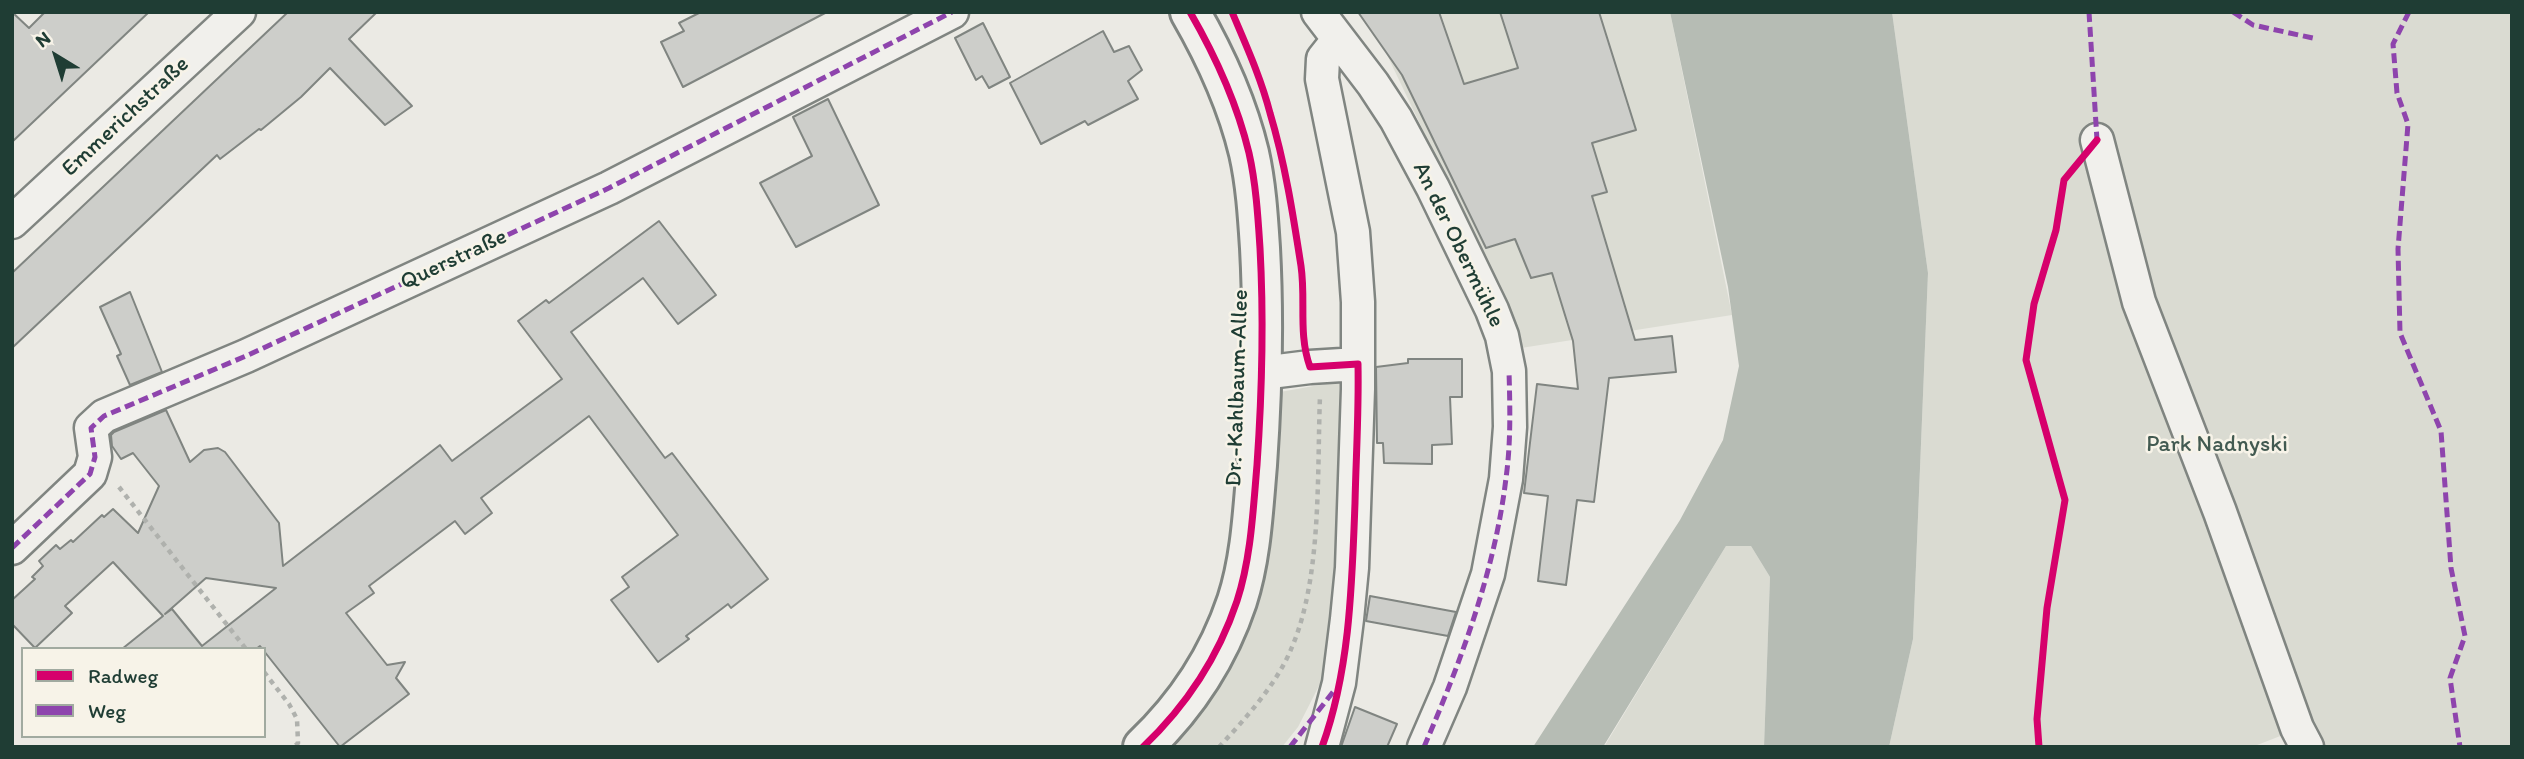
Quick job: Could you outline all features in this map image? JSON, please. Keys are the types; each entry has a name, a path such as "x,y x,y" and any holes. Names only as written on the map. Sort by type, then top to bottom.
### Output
{"main road":[{"name":"Dr.-Kahlbaum-Allee","path":"1143,747 1179,710 1206,670 1237,601 1244,577 1252,519 1262,373 1260,258 1249,155 1228,87 1190,12"}],"street":[{"name":"Emmerichstraße","path":"12,222 239,12"},
{"name":"Querstraße","path":"95,457 91,428 104,416 246,356 609,188 952,12"},
{"name":"An der Obermühle","path":"1318,12 1373,84 1433,188 1492,310 1502,336 1509,372 1510,428 1506,479 1488,574 1450,687 1424,747"},
{"path":"1322,747 1339,683 1352,568 1358,364 1358,302 1353,232 1322,79 1322,59 1338,40"},
{"path":"2097,140 2139,302 2220,512 2297,728 2307,747"},
{"name":"Dr.-Kahlbaum-Allee","path":"1262,373 1310,366 1358,364"},
{"path":"12,548 90,474 95,457"}],"path":[{"path":"1219,747 1266,691 1291,649 1303,616 1313,554 1320,393 1318,378 1310,366"},
{"path":"95,457 244,647"},
{"path":"266,675 297,719 298,743 294,747"}],"shaded area":[{"path":"1360,12 1670,12 1732,315 1521,348 1492,275 1379,38"},
{"path":"1670,12 1892,12 1928,273 1913,639 1889,747 1764,747 1770,577 1751,546 1726,546 1603,747 1533,747 1680,520 1723,440 1739,366 1728,287"}],"green space":[{"name":"Park Nadnyski","path":"1892,12 2512,12 2512,747 2311,747 2301,728 2252,747 1889,747 1913,639 1928,273"},
{"path":"1353,379 1337,624 1326,672 1298,727 1282,747 1163,747 1192,713 1280,392"},
{"path":"1726,546 1751,546 1770,577 1764,747 1604,747"}],"building":[{"path":"12,12 29,28 45,12 149,12 12,142"},
{"path":"288,12 377,12 349,39 412,106 385,125 330,68 301,97 261,130 220,159 217,155 12,348 12,273"},
{"path":"701,12 827,12 683,87 661,42 684,31 679,23"},
{"path":"1358,12 1439,12 1464,84 1518,68 1500,12 1599,12 1636,130 1592,143 1607,192 1592,196 1635,340 1672,336 1676,372 1609,378 1594,502 1577,500 1566,585 1538,581 1548,496 1524,493 1537,384 1578,389 1573,341 1552,273 1531,278 1515,239 1486,248 1402,75"},
{"path":"983,23 1010,77 989,88 982,76 976,80 955,38"},
{"path":"1103,31 1114,52 1129,46 1142,70 1128,81 1138,99 1088,125 1085,121 1041,144 1010,83"},
{"path":"828,99 879,205 796,247 760,183 812,156 793,117"},
{"path":"659,221 716,295 678,324 643,278 571,332 665,458 672,453 768,579 731,608 728,604 686,636 689,639 658,662 611,600 629,587 622,577 678,535 589,416 481,498 492,513 465,534 455,521 369,586 374,593 346,613 387,665 405,662 396,678 409,694 340,747 266,654 266,647 124,647 163,616 113,562 65,606 72,613 36,647 12,624 12,600 35,579 32,577 43,566 39,561 56,545 60,549 71,540 73,542 102,515 104,517 113,509 138,533 159,486 133,453 121,459 112,446 111,435 114,432 166,410 190,462 204,450 218,448 225,452 279,523 283,566 440,445 452,461 562,379 518,321 546,300 549,303","holes":["206,578 276,588 202,646 172,609 165,614"]},
{"path":"130,292 162,372 130,385 117,356 121,354 100,307"},
{"path":"1408,359 1462,359 1462,397 1450,397 1452,444 1432,445 1432,464 1384,463 1383,443 1377,443 1376,367 1408,363"},
{"path":"1370,596 1456,612 1448,636 1366,621"},
{"path":"1355,707 1397,724 1387,747 1341,747"}],"marked path":[{"path":"12,548 90,474 95,457 91,428 104,416 246,356 609,188 952,12"},
{"path":"2089,12 2097,140"},
{"path":"2233,12 2253,25 2317,39"},
{"path":"2409,12 2393,44 2397,93 2408,124 2398,249 2400,333 2441,431 2451,568 2465,636 2450,678 2460,747"},
{"path":"1424,747 1475,615 1494,547 1508,465 1509,371"},
{"path":"1290,747 1333,692"}],"cycle path":[{"path":"1143,747 1173,715 1199,680 1220,642 1237,601 1253,517 1259,438 1262,303 1253,177 1244,134 1232,98 1209,46 1190,12"},
{"path":"1232,12 1262,87 1284,170 1301,266 1304,342 1310,367 1358,364 1351,595 1339,688 1322,747"},
{"path":"2039,747 2037,719 2047,608 2065,500 2026,360 2034,304 2056,230 2064,180 2097,140"}]}
